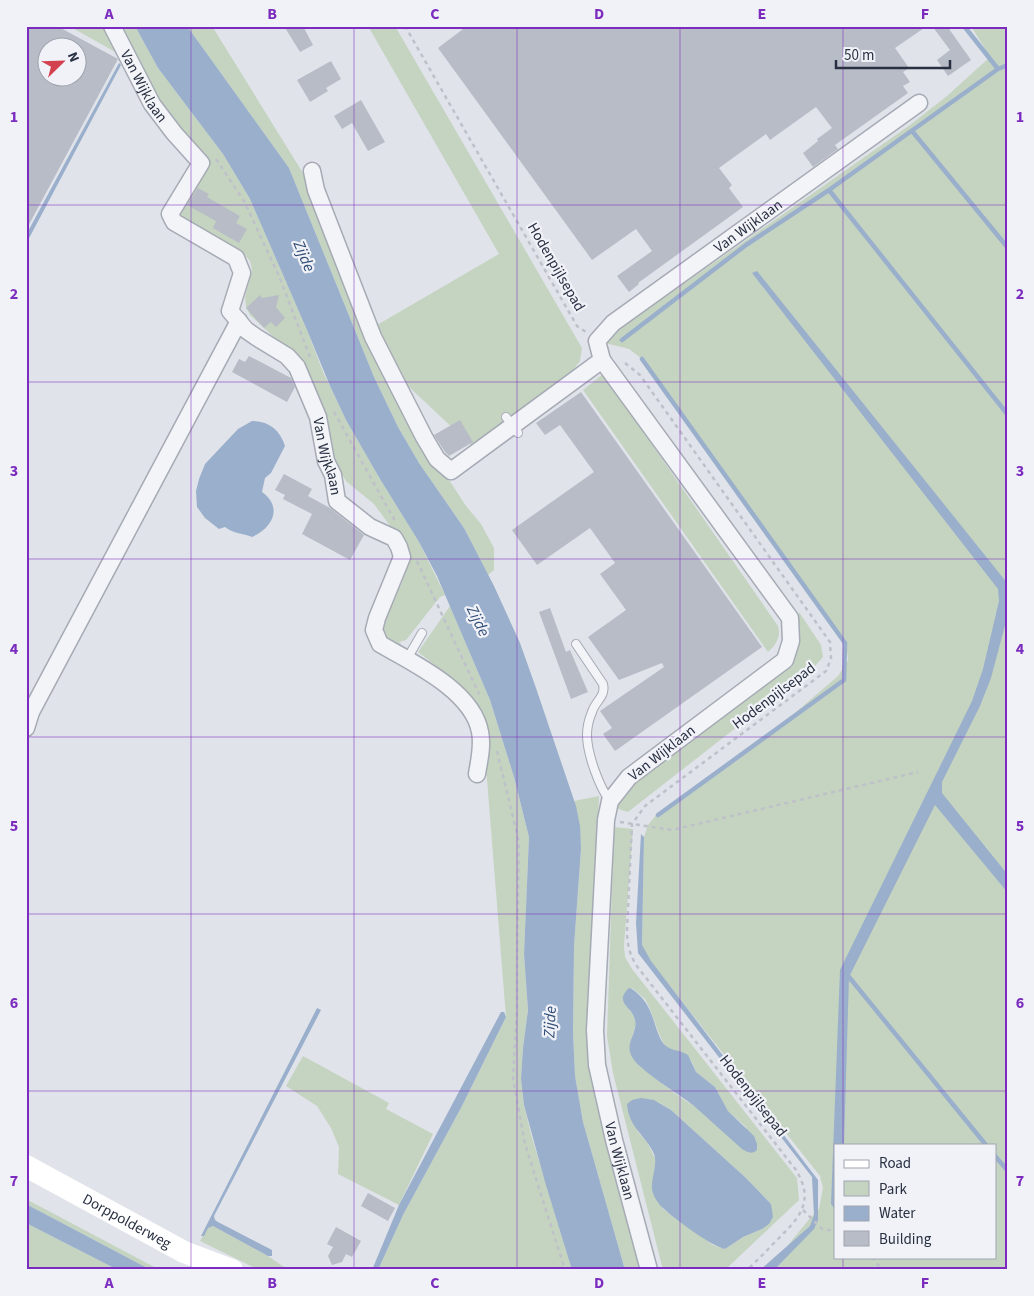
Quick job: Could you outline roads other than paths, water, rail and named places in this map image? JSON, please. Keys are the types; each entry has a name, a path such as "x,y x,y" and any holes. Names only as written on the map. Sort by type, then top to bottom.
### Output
{"street":[{"name":"Van Wijklaan","path":"112,26 152,104 174,133 201,163 170,214 174,222 236,258 242,273 230,311 256,338 287,356 296,366 318,417 326,461 332,475 337,501 370,527 394,538 399,547 402,557 374,630 380,644 407,659 455,691 477,720 481,745 476,774"},
{"name":"Van Wijklaan","path":"649,1270 614,1140 597,1065 595,1030 606,820 610,801 629,776 785,660 791,641 790,618 602,360 597,341 613,323 919,104"},
{"path":"312,171 316,190 372,337 424,437 437,459 451,471 602,360"},
{"path":"26,728 31,712 239,321"},
{"name":"Dorppolderweg","path":"26,1166 184,1252 232,1270"}],"lane":[{"path":"407,659 422,633"},
{"path":"576,644 603,684 604,694 592,709 586,736 590,755 603,792 610,801"}],"water":[{"name":"Zijde","path":"135,26 187,26 289,168 374,377 398,427 419,463 464,528 494,586 520,643 576,806 580,826 581,849 574,946 573,1033 575,1076 583,1122 625,1270 572,1270 524,1105 521,1079 528,1010 524,954 529,837 514,777 490,700 437,576 419,542 346,420 250,199 223,154 158,68"},
{"path":"119,63 121,65 26,244 26,235"},
{"path":"757,271 1008,584 1008,614 991,678 980,706 942,782 942,793 1008,875 1008,893 935,805 849,977 844,1144 834,1144 834,1208 831,1204 840,970 972,701 983,669 999,601 998,589 752,273"},
{"path":"252,421 269,425 277,431 285,446 271,473 265,478 262,492 272,504 274,510 273,517 265,528 252,537 225,527 219,529 205,518 197,507 196,491 205,464 238,429"},
{"path":"641,834 644,837 642,945 651,961 818,1180 818,1220 814,1229 774,1270 760,1270 810,1226 814,1215 812,1177 638,953 636,923"},
{"path":"629,988 644,1000 652,1014 662,1042 668,1048 688,1055 696,1072 715,1087 728,1111 754,1136 757,1144 755,1152 742,1149 693,1105 643,1069 632,1057 630,1042 635,1030 635,1020 623,1001 625,993"},
{"path":"317,1008 321,1010 214,1216 218,1222 272,1250 272,1256 268,1256 213,1226 208,1228 204,1236 201,1236"},
{"path":"501,1012 504,1012 506,1017 462,1106 403,1215 378,1270 372,1270 399,1205"},
{"path":"641,1098 654,1100 671,1110 746,1178 771,1204 773,1217 769,1224 743,1237 725,1249 702,1238 662,1207 652,1189 654,1154 651,1147 634,1126 628,1113 627,1104 632,1100"},
{"path":"26,1204 151,1270 118,1270 26,1223"}],"waterway":[{"path":"964,26 998,69"},
{"path":"622,340 746,245 829,190 998,69 1008,65"},
{"path":"912,131 1008,248"},
{"path":"829,190 1008,415"},
{"path":"642,359 845,643 844,680 658,815"},
{"path":"849,977 985,1144"},
{"path":"996,1157 1008,1171"}]}
